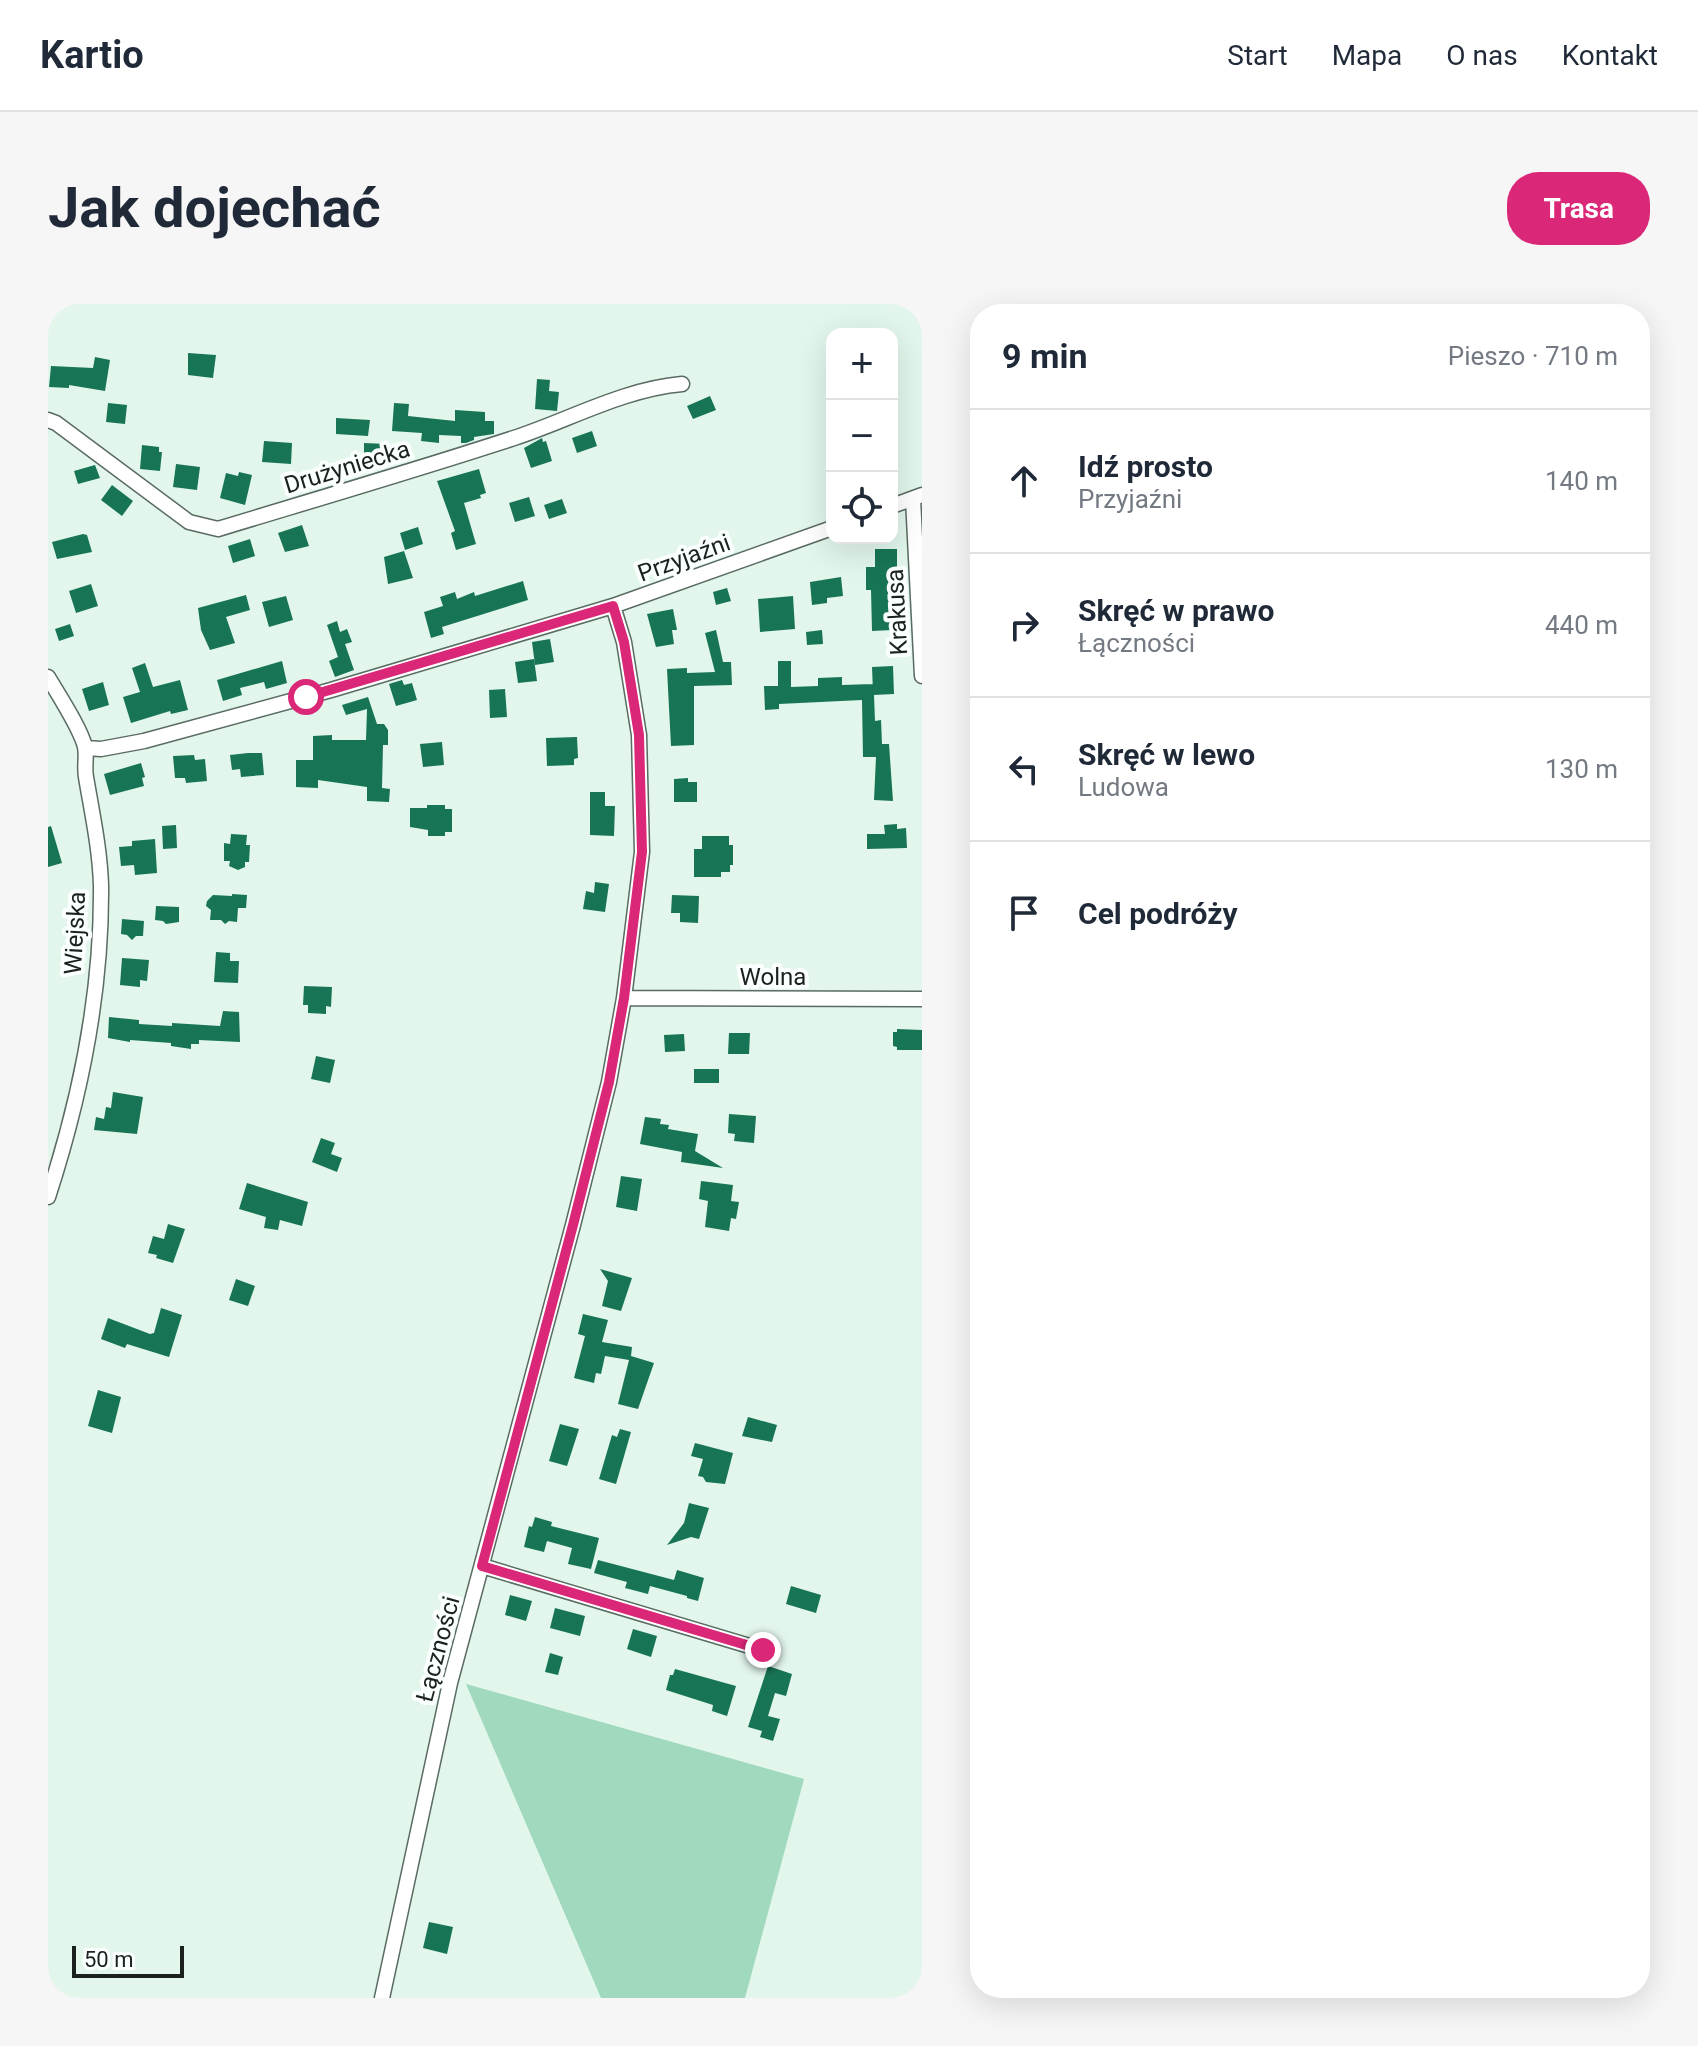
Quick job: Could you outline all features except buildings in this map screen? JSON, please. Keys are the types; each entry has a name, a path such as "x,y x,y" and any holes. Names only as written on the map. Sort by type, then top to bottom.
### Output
{"street":[{"name":"Drużyniecka","path":"48,420 189,522 218,529 516,437 648,390 682,384"},
{"path":"898,504 917,497"},
{"name":"Krakusa","path":"917,497 922,676"},
{"name":"Przyjaźni","path":"86,748 101,749 171,733 331,690 613,606 826,530"},
{"name":"Łączności","path":"382,1998 450,1683 577,1210 609,1082 624,998 642,852 639,735 624,642 613,606"},
{"name":"Wiejska","path":"48,677 86,748 83,763 101,885 94,999 81,1080 48,1197"},
{"name":"Wolna","path":"624,998 922,999"},
{"path":"482,1566 763,1650"}],"green space":[{"path":"466,1684 804,1779 745,1998 601,1998"}],"route":[{"path":"306,697 613,606 624,642 639,735 642,852 624,998 609,1082 533,1384 482,1566 763,1650"}]}
